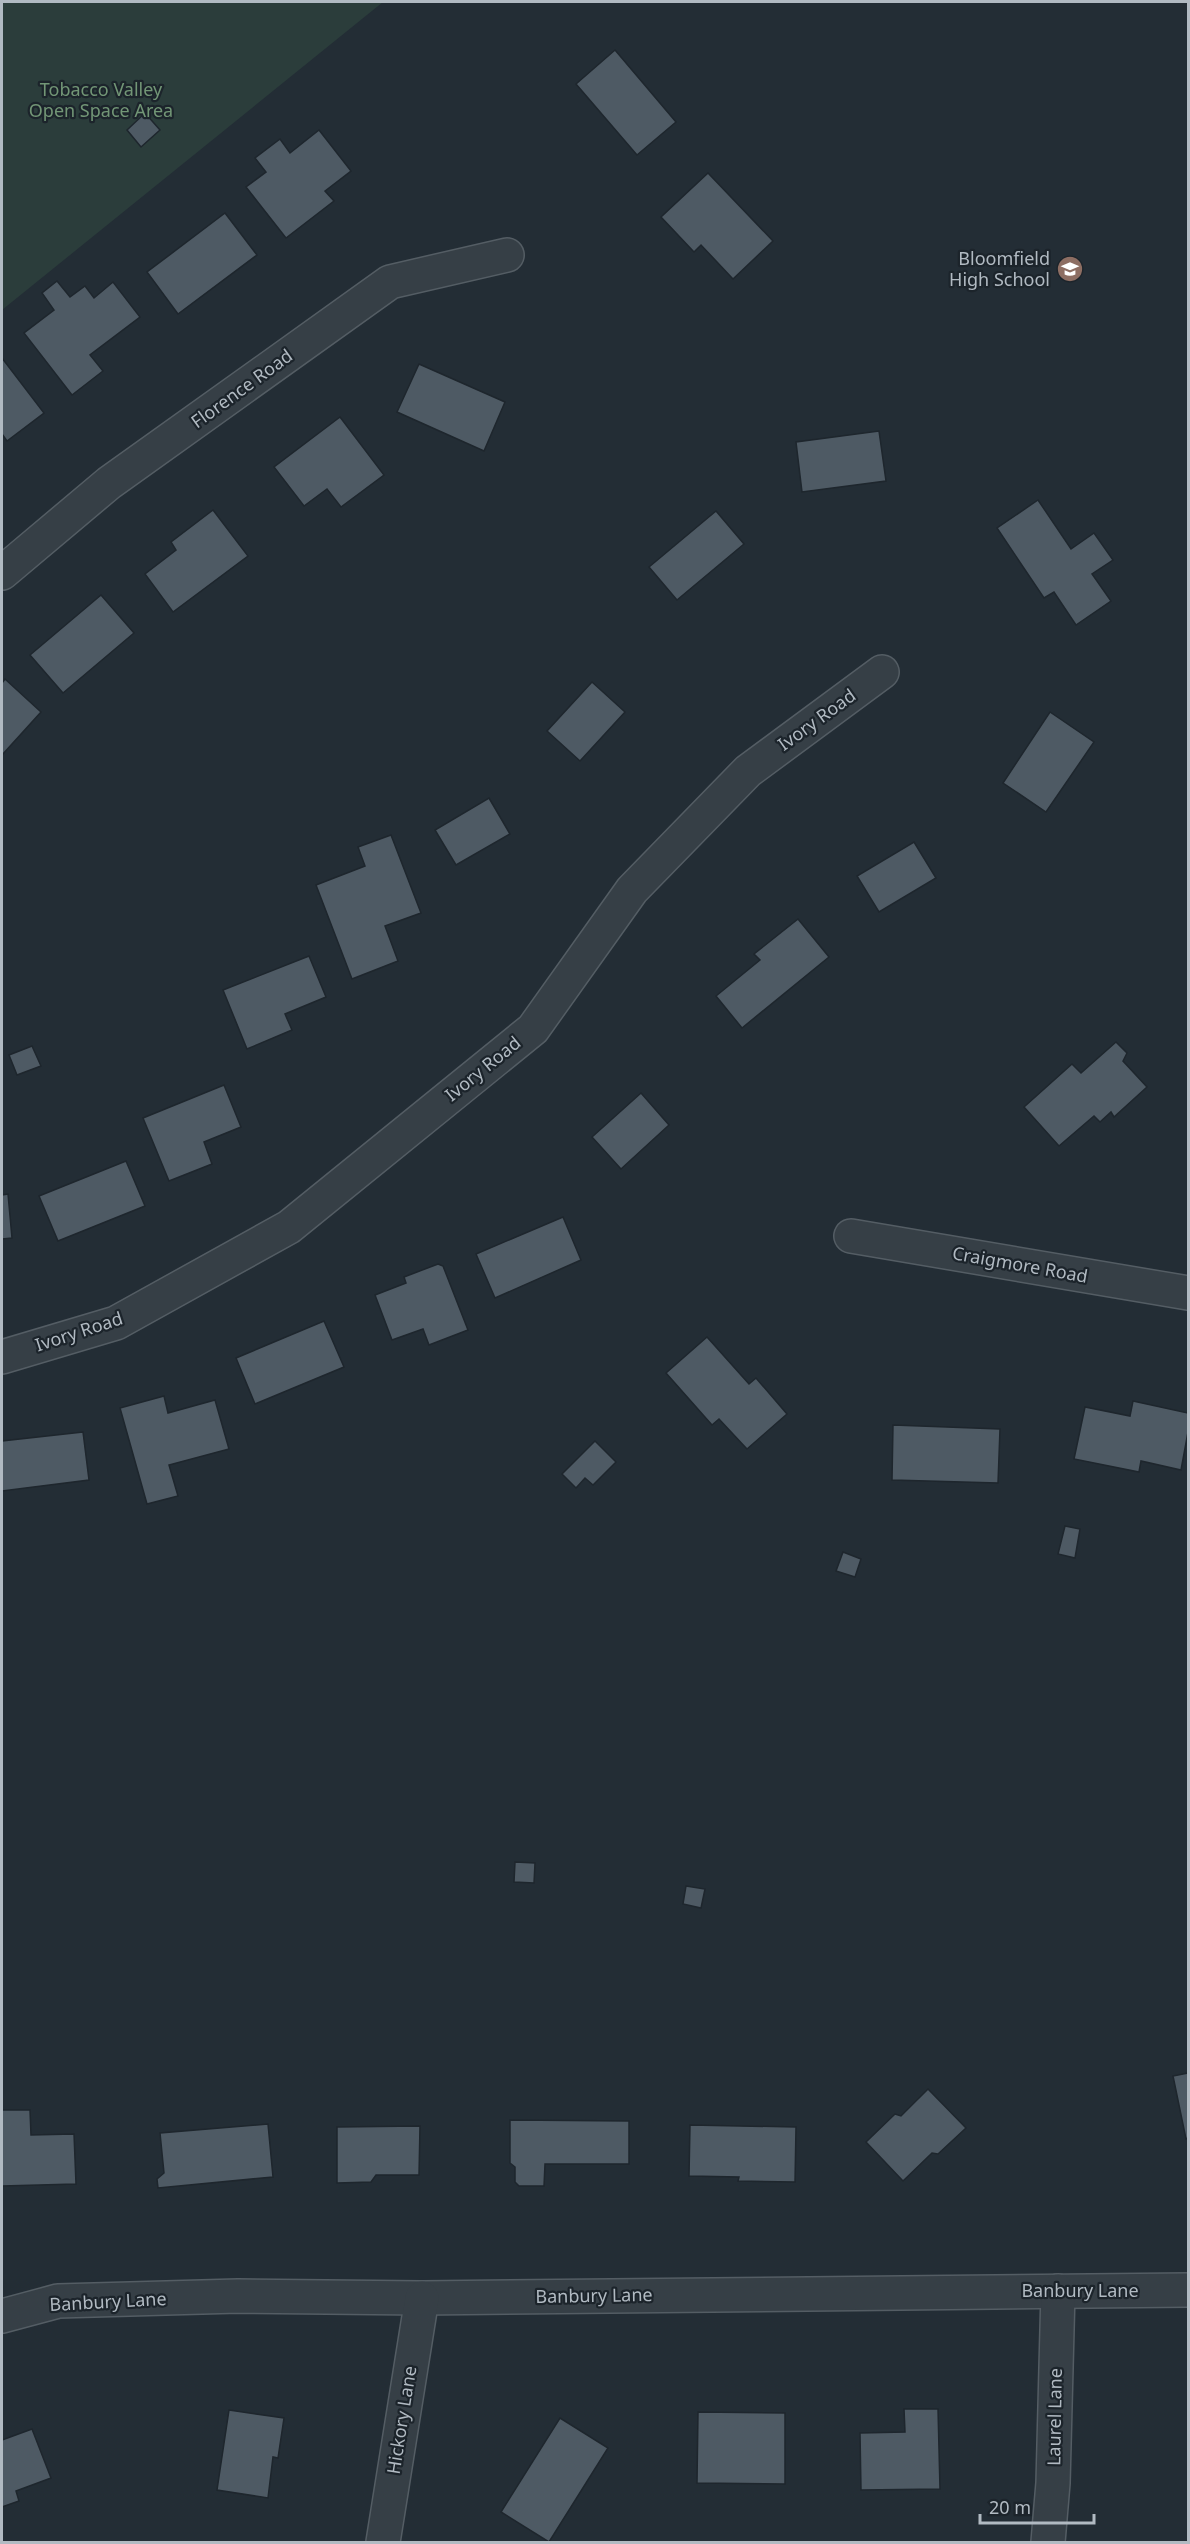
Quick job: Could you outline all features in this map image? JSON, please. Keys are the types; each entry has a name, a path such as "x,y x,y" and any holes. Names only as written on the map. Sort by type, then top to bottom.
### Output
{"street":[{"name":"Florence Road","path":"2,573 110,483 390,282 507,255"},
{"name":"Ivory Road","path":"2,1356 116,1323 289,1227 533,1029 632,890 739,780 882,672"},
{"name":"Craigmore Road","path":"851,1236 1188,1293"},
{"name":"Banbury Lane","path":"2,2316 58,2301 238,2296 422,2298 1188,2290"},
{"name":"Laurel Lane","path":"1048,2542 1053,2483 1058,2291"},
{"name":"Hickory Lane","path":"383,2542 422,2298"}],"green space":[{"name":"Tobacco Valley Open Space Area","path":"2,2 383,2 2,310"}],"building":[{"path":"615,50 676,122 637,155 576,84"},
{"path":"145,113 160,130 141,147 127,130"},
{"path":"319,130 351,171 325,191 334,201 286,238 246,187 266,172 255,158 280,139 290,153"},
{"path":"708,173 773,241 733,279 701,245 694,252 661,217"},
{"path":"225,213 257,255 178,314 147,272"},
{"path":"57,281 70,297 85,286 94,298 113,282 140,317 90,355 103,371 72,395 24,333 54,310 42,293"},
{"path":"2,358 44,413 7,441 2,434"},
{"path":"419,364 505,402 484,451 397,412"},
{"path":"340,417 384,475 341,507 327,489 304,506 274,467"},
{"path":"879,431 886,481 802,492 796,442"},
{"path":"1038,500 1071,549 1094,533 1113,560 1092,574 1111,601 1076,625 1054,592 1044,598 997,528"},
{"path":"213,510 248,556 173,612 145,574 176,550 171,542"},
{"path":"716,511 744,544 677,600 649,567"},
{"path":"101,595 134,633 63,693 30,655"},
{"path":"5,679 41,712 2,755 2,683"},
{"path":"592,682 625,712 580,761 547,731"},
{"path":"1050,712 1094,742 1046,812 1003,783"},
{"path":"489,798 510,834 456,865 435,830"},
{"path":"391,835 421,913 385,926 398,961 352,979 316,885 365,866 358,847"},
{"path":"914,842 936,878 879,912 857,876"},
{"path":"798,919 829,957 742,1028 716,996 760,960 754,954"},
{"path":"309,956 326,997 285,1014 292,1030 247,1049 223,990"},
{"path":"1116,1042 1127,1053 1123,1061 1147,1087 1114,1117 1111,1112 1100,1122 1094,1116 1059,1146 1024,1107 1072,1064 1081,1073"},
{"path":"32,1046 41,1066 17,1075 9,1055"},
{"path":"224,1085 241,1127 204,1142 212,1164 169,1181 143,1118"},
{"path":"641,1093 669,1125 621,1169 592,1137"},
{"path":"126,1161 145,1206 58,1241 39,1196"},
{"path":"8,1194 12,1238 2,1239 2,1195"},
{"path":"563,1217 581,1260 495,1298 476,1254"},
{"path":"438,1264 443,1266 468,1330 429,1345 423,1329 392,1340 375,1295 406,1283 404,1277"},
{"path":"324,1321 344,1367 255,1404 236,1358"},
{"path":"707,1337 749,1384 756,1378 787,1414 747,1449 719,1419 712,1425 666,1373"},
{"path":"164,1396 168,1413 215,1400 229,1449 169,1465 178,1496 147,1504 120,1408"},
{"path":"1133,1401 1188,1413 1188,1432 1181,1470 1141,1461 1139,1472 1074,1459 1085,1407 1130,1416"},
{"path":"893,1425 1000,1429 998,1483 892,1480"},
{"path":"83,1432 89,1480 2,1491 2,1441"},
{"path":"595,1441 616,1462 593,1485 585,1478 576,1488 562,1474"},
{"path":"1065,1526 1080,1529 1075,1558 1058,1554"},
{"path":"843,1552 861,1559 855,1577 836,1571"},
{"path":"515,1862 535,1863 534,1883 514,1882"},
{"path":"686,1886 705,1889 701,1908 683,1904"},
{"path":"1188,2073 1188,2138 1186,2139 1173,2076"},
{"path":"928,2089 966,2128 938,2154 932,2153 903,2181 866,2142 895,2114 901,2116"},
{"path":"2,2110 30,2110 31,2135 74,2134 76,2184 2,2186"},
{"path":"510,2120 629,2121 629,2164 545,2164 544,2186 519,2186 515,2182 515,2167 510,2163"},
{"path":"268,2124 273,2177 158,2188 157,2179 164,2173 160,2133"},
{"path":"690,2125 796,2127 795,2182 738,2181 739,2177 689,2176"},
{"path":"420,2126 419,2175 376,2175 371,2182 337,2183 337,2127"},
{"path":"904,2409 938,2409 940,2489 861,2490 860,2433 905,2432"},
{"path":"229,2410 284,2418 278,2458 273,2457 268,2498 217,2490"},
{"path":"698,2412 785,2413 785,2484 697,2483"},
{"path":"560,2418 608,2448 549,2542 501,2512"},
{"path":"32,2429 51,2478 16,2491 19,2501 2,2507 2,2440"}],"place":[{"name":"Bloomfield High School","path":"1070,269"}]}
